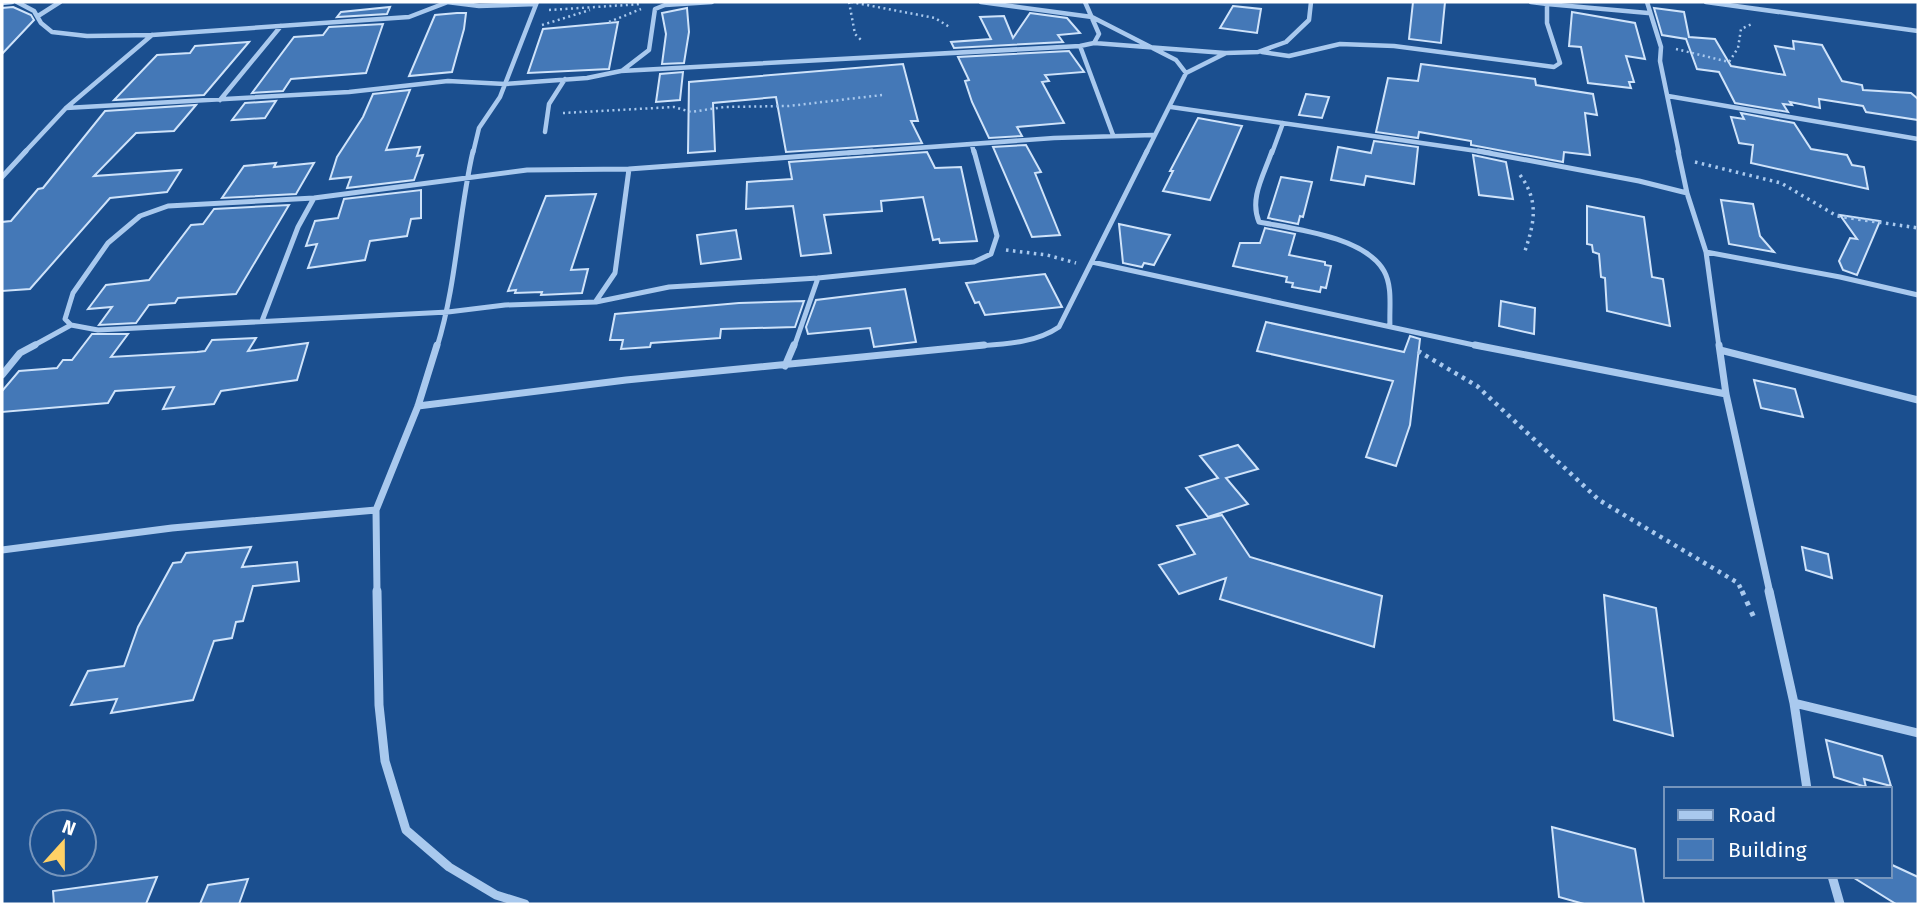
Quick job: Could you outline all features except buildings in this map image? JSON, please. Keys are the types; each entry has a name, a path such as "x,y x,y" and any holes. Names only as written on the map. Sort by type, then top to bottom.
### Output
{"street":[{"path":"2,3 14,2 38,16 45,28 62,34 152,35 409,18 448,2 479,6 536,3"},
{"path":"38,16 60,2"},
{"path":"655,2 659,6"},
{"path":"621,71 649,50 653,11 659,6 712,2"},
{"path":"981,2 1092,17 1176,60 1186,73"},
{"path":"1085,2 1099,34 1094,43"},
{"path":"1258,51 1286,42 1309,20 1311,2"},
{"path":"1531,2 1648,13"},
{"path":"1647,2 1648,13 1661,47 1660,61 1687,194 1706,252 1726,394 1794,703 1807,787"},
{"path":"1706,2 1918,31"},
{"path":"524,904 496,895 449,867 406,830 385,761 380,705 376,510 418,406 448,312 467,178 479,128 500,97 536,3"},
{"path":"66,107 349,92 448,81 505,83 565,79 621,71 1080,46 1094,43 1226,53 1258,51 1289,56 1340,44 1394,46 1555,67 1560,63 1547,23 1547,4"},
{"path":"220,100 281,26"},
{"path":"3,173 66,107 152,35"},
{"path":"1080,46 1113,135"},
{"path":"418,406 626,380 1024,341 1046,336 1059,327 1186,73 1226,53"},
{"path":"545,132 544,114 554,93 565,79"},
{"path":"1668,96 1918,139"},
{"path":"1171,107 1504,155 1639,181 1687,194"},
{"path":"1283,124 1254,200 1254,210 1259,222 1331,239 1374,257 1385,272 1390,326"},
{"path":"972,145 997,236 994,250 984,260 974,262 818,278 669,287 596,302 505,305 448,312 98,330 71,325 65,319 65,311 88,269 112,235 145,213 169,206 314,198 527,170 629,169 1113,135 1153,135"},
{"path":"596,302 615,273 629,169"},
{"path":"262,321 275,293 299,222 314,198"},
{"path":"1706,252 1840,277 1918,295"},
{"path":"1091,264 1531,357 1726,394"},
{"path":"785,366 818,278"},
{"path":"2,375 20,353 71,325"},
{"path":"1720,350 1918,401"},
{"path":"2,550 172,528 376,510"},
{"path":"1794,703 1918,733"},
{"path":"1833,878 1840,904"}],"path":[{"path":"879,57 855,34 850,2 935,18 951,28"},
{"path":"531,12 647,4 638,12 609,22"},
{"path":"527,23 550,24 601,8"},
{"path":"1661,47 1729,62 1738,48 1741,29 1751,24"},
{"path":"544,114 674,107 691,112 759,105 789,106 882,95"},
{"path":"1504,155 1530,188 1537,211 1524,254"},
{"path":"1680,159 1781,183 1838,216 1918,228"},
{"path":"994,250 1047,255 1091,264"},
{"path":"1414,348 1477,386 1599,500 1738,583 1760,631"}]}
